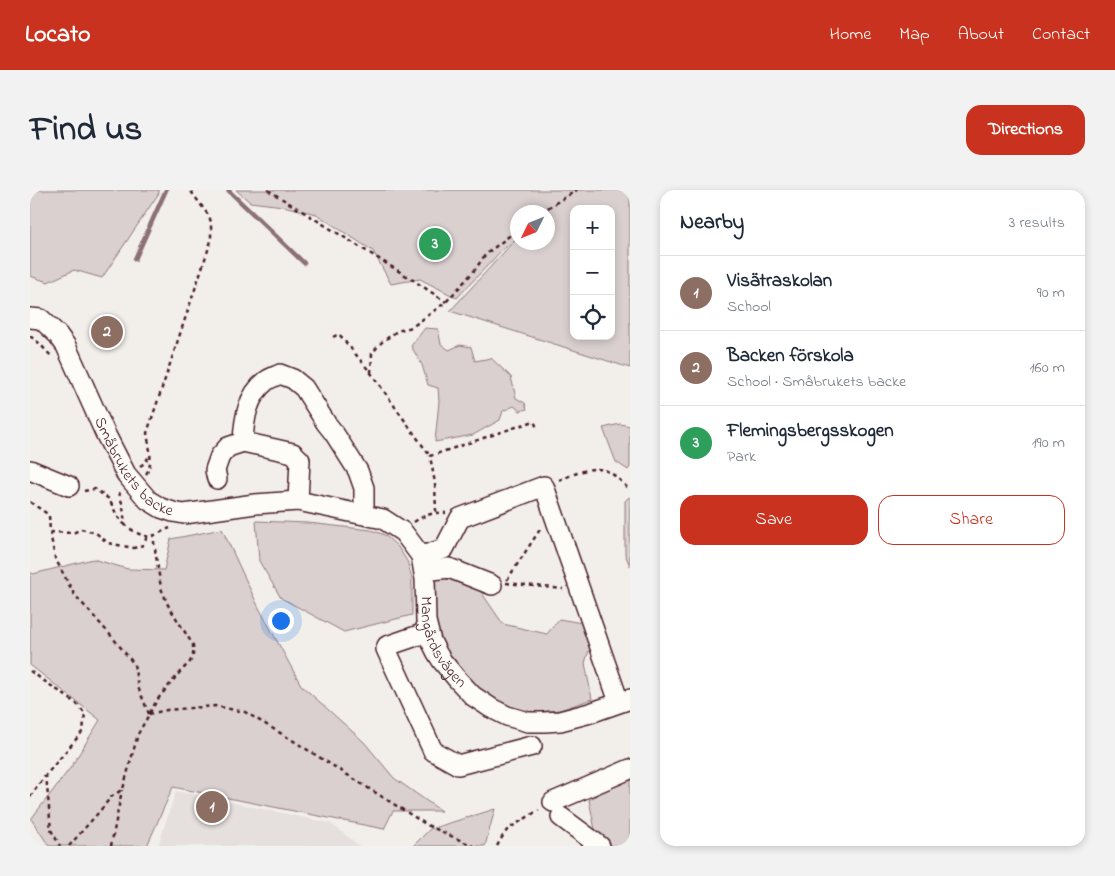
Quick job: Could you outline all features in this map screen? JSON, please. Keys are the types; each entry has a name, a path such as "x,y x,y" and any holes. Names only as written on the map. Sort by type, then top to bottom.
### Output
{"street":[{"name":"Småbrukets backe","path":"30,318 41,319 58,335 66,346 105,433 126,474 148,500 161,508 184,514 255,504 298,501"},
{"path":"243,442 244,419 254,393 267,380 280,374 293,379 304,388 358,471 364,488 364,504 361,514"},
{"path":"217,479 215,470 220,456 228,447 243,442 293,453 300,460 298,501 383,519 402,532 423,563 449,568 492,585"},
{"path":"30,470 69,486"},
{"path":"423,563 444,549 460,518 544,486 579,585 624,701"},
{"name":"Mangårdsvägen","path":"423,563 426,621 428,632 437,653 457,679 474,696 491,708 507,716 528,722 545,722 560,721 590,714 624,701"},
{"path":"428,632 387,646 386,649 433,751 458,765 532,746"},
{"path":"600,846 557,809 630,768"}],"path":[{"path":"126,474 142,477 148,471 150,457 147,433 211,240 209,216 190,190"},
{"path":"268,190 446,302"},
{"path":"553,205 577,190"},
{"path":"371,373 372,353 382,342 397,331 412,327 446,302 485,255 510,235"},
{"path":"333,337 339,334 371,373 430,456 435,482 436,512"},
{"path":"430,456 534,421 538,430"},
{"path":"544,486 592,468 604,469 630,490"},
{"path":"69,486 81,492 95,489 109,499 117,516 125,525"},
{"path":"30,502 49,514 55,558 74,594 134,664 138,687 149,714"},
{"path":"553,510 505,583 567,590 579,585"},
{"path":"408,526 427,514 436,512 460,518"},
{"path":"50,532 73,533 81,529 96,533 108,543 134,548 143,545 147,537"},
{"path":"111,846 122,789 138,734 157,700 190,662 193,655 192,645 168,605 161,588 153,536"},
{"path":"30,671 76,703 85,714 84,731 46,775 30,798"},
{"path":"149,714 166,710 215,706 245,712 428,825 474,846"},
{"path":"46,775 51,830 60,846"},
{"path":"69,846 111,796 122,789"},
{"path":"497,846 508,829 557,809"}],"shaded area":[{"path":"30,190 159,190 159,193 102,278 74,270 48,282 30,276"},
{"path":"236,190 630,190 630,368 450,311 510,246 510,250 555,250 555,205 510,205 510,244 457,298 420,279 391,284 373,251 316,214 283,206 250,202"},
{"path":"425,328 438,329 441,344 449,350 460,345 471,347 475,361 491,358 511,377 516,398 525,403 527,409 520,411 514,406 503,411 500,420 473,435 435,442 439,401 438,388 428,385 422,365 411,346"},
{"path":"620,424 630,426 630,467 628,470 616,462 603,428"},
{"path":"629,497 630,566 625,554 625,501"},
{"path":"256,521 308,523 371,530 385,535 398,547 407,561 412,578 412,615 344,632 281,598 259,561"},
{"path":"222,529 258,606 301,685 364,742 394,778 441,811 393,811 384,829 173,787 147,846 49,846 31,819 71,767 100,720 30,665 30,572 33,574 93,559 128,569 164,570 171,539"},
{"path":"435,576 477,586 503,624 547,634 559,619 582,623 591,644 585,663 592,699 560,710 524,713 488,697 469,679 440,642 433,610"},
{"path":"630,778 630,846 612,846 595,830 589,800 615,783"},
{"path":"176,791 330,823 360,846 158,846"},
{"path":"495,809 485,846 413,846 430,829"}],"waterway":[{"path":"135,259 166,190"},
{"path":"228,190 304,263"}],"place":[{"name":"Flemingsbergsskogen","path":"435,244"},
{"name":"Backen förskola","path":"107,332"},
{"name":"Visätraskolan","path":"212,807"}]}
